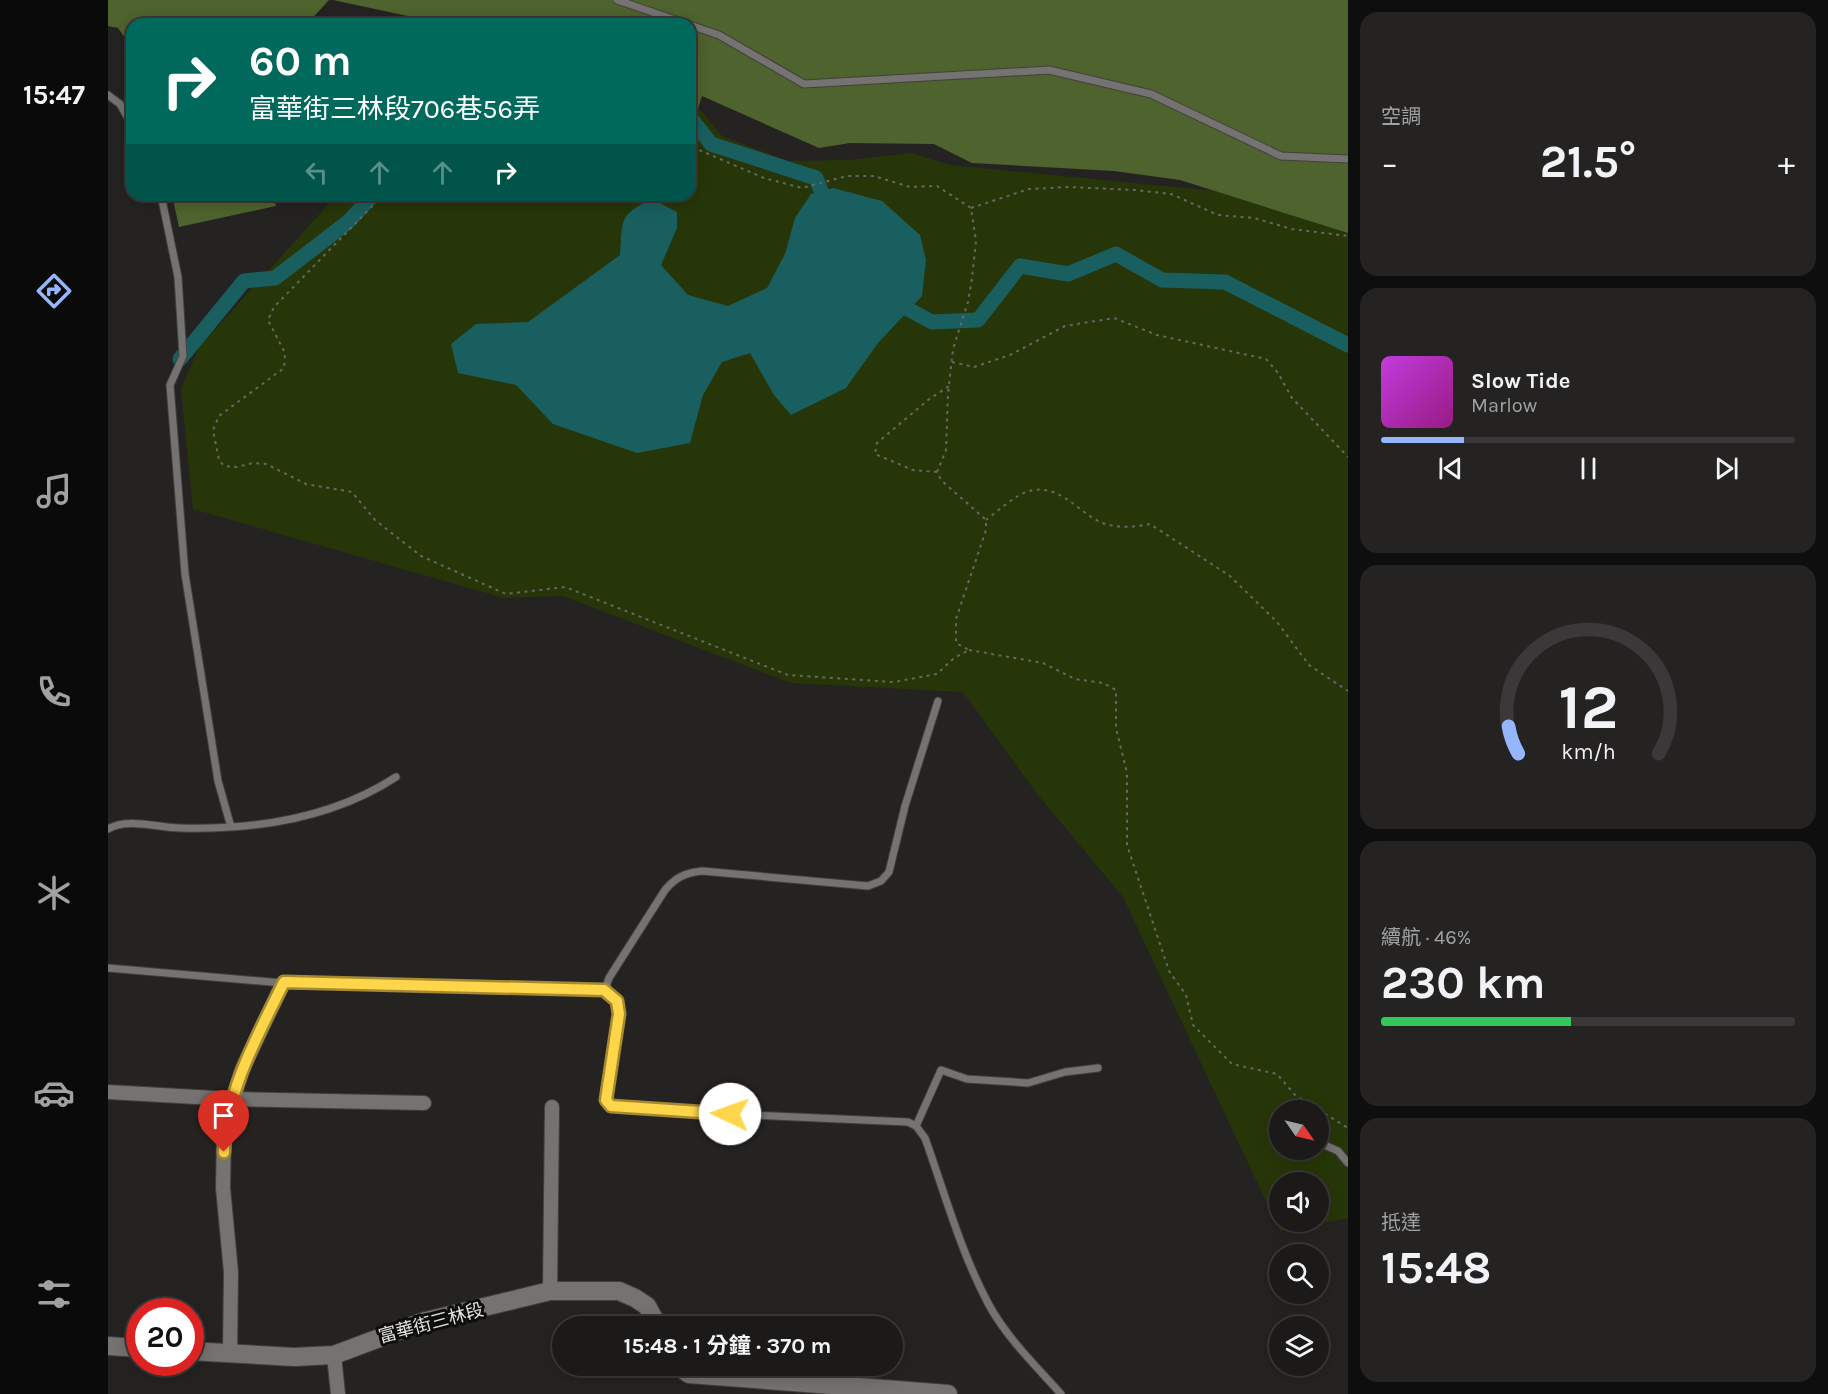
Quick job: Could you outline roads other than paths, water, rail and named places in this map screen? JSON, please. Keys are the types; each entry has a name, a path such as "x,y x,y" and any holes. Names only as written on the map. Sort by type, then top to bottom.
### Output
{"street":[{"path":"230,1353 231,1272 223,1188 224,1131 242,1070 284,982"},
{"path":"108,1092 232,1099 424,1103"},
{"path":"550,1291 552,1107"},
{"name":"富華街三林段","path":"204,1352 294,1357 334,1355 422,1322 550,1291 619,1291 647,1306 652,1316"},
{"path":"108,1346 126,1347"},
{"path":"334,1355 338,1394"},
{"path":"715,1376 948,1394"}],"lane":[{"path":"616,0 668,18"},
{"path":"696,28 719,35 804,84 1049,70 1151,94 1281,156 1348,159"},
{"path":"108,95 120,104 126,114"},
{"path":"162,201 178,277 182,333 183,356 170,386 184,574 218,781 231,827"},
{"path":"604,990 609,978 665,890 674,879 685,873 702,872 868,886 881,881 889,872 905,806 938,701"},
{"path":"108,829 120,824 180,828 268,824 315,813 374,791 396,777"},
{"path":"108,968 284,982 604,990 617,1001 619,1014 606,1100 611,1106 618,1109 908,1122 916,1126 925,1138 969,1261 990,1307 1013,1339 1061,1394"},
{"path":"916,1126 940,1070 967,1079 1028,1083 1065,1072 1098,1068"},
{"path":"1329,1147 1338,1151 1348,1163"}],"water":[{"path":"833,188 882,201 920,235 926,260 922,296 878,343 846,388 791,415 774,395 750,353 722,362 703,395 690,443 637,453 553,424 516,385 458,373 451,344 476,324 528,322 620,255 624,220 633,210 648,201 656,201 677,212 677,228 661,265 688,295 728,306 767,288 785,254 795,218 811,194"}],"waterway":[{"path":"696,125 711,144 816,178 828,208"},
{"path":"180,359 244,281 275,278 348,222 367,201"},
{"path":"893,301 932,322 978,320 1020,266 1068,274 1116,254 1162,280 1225,282 1348,345"}]}
